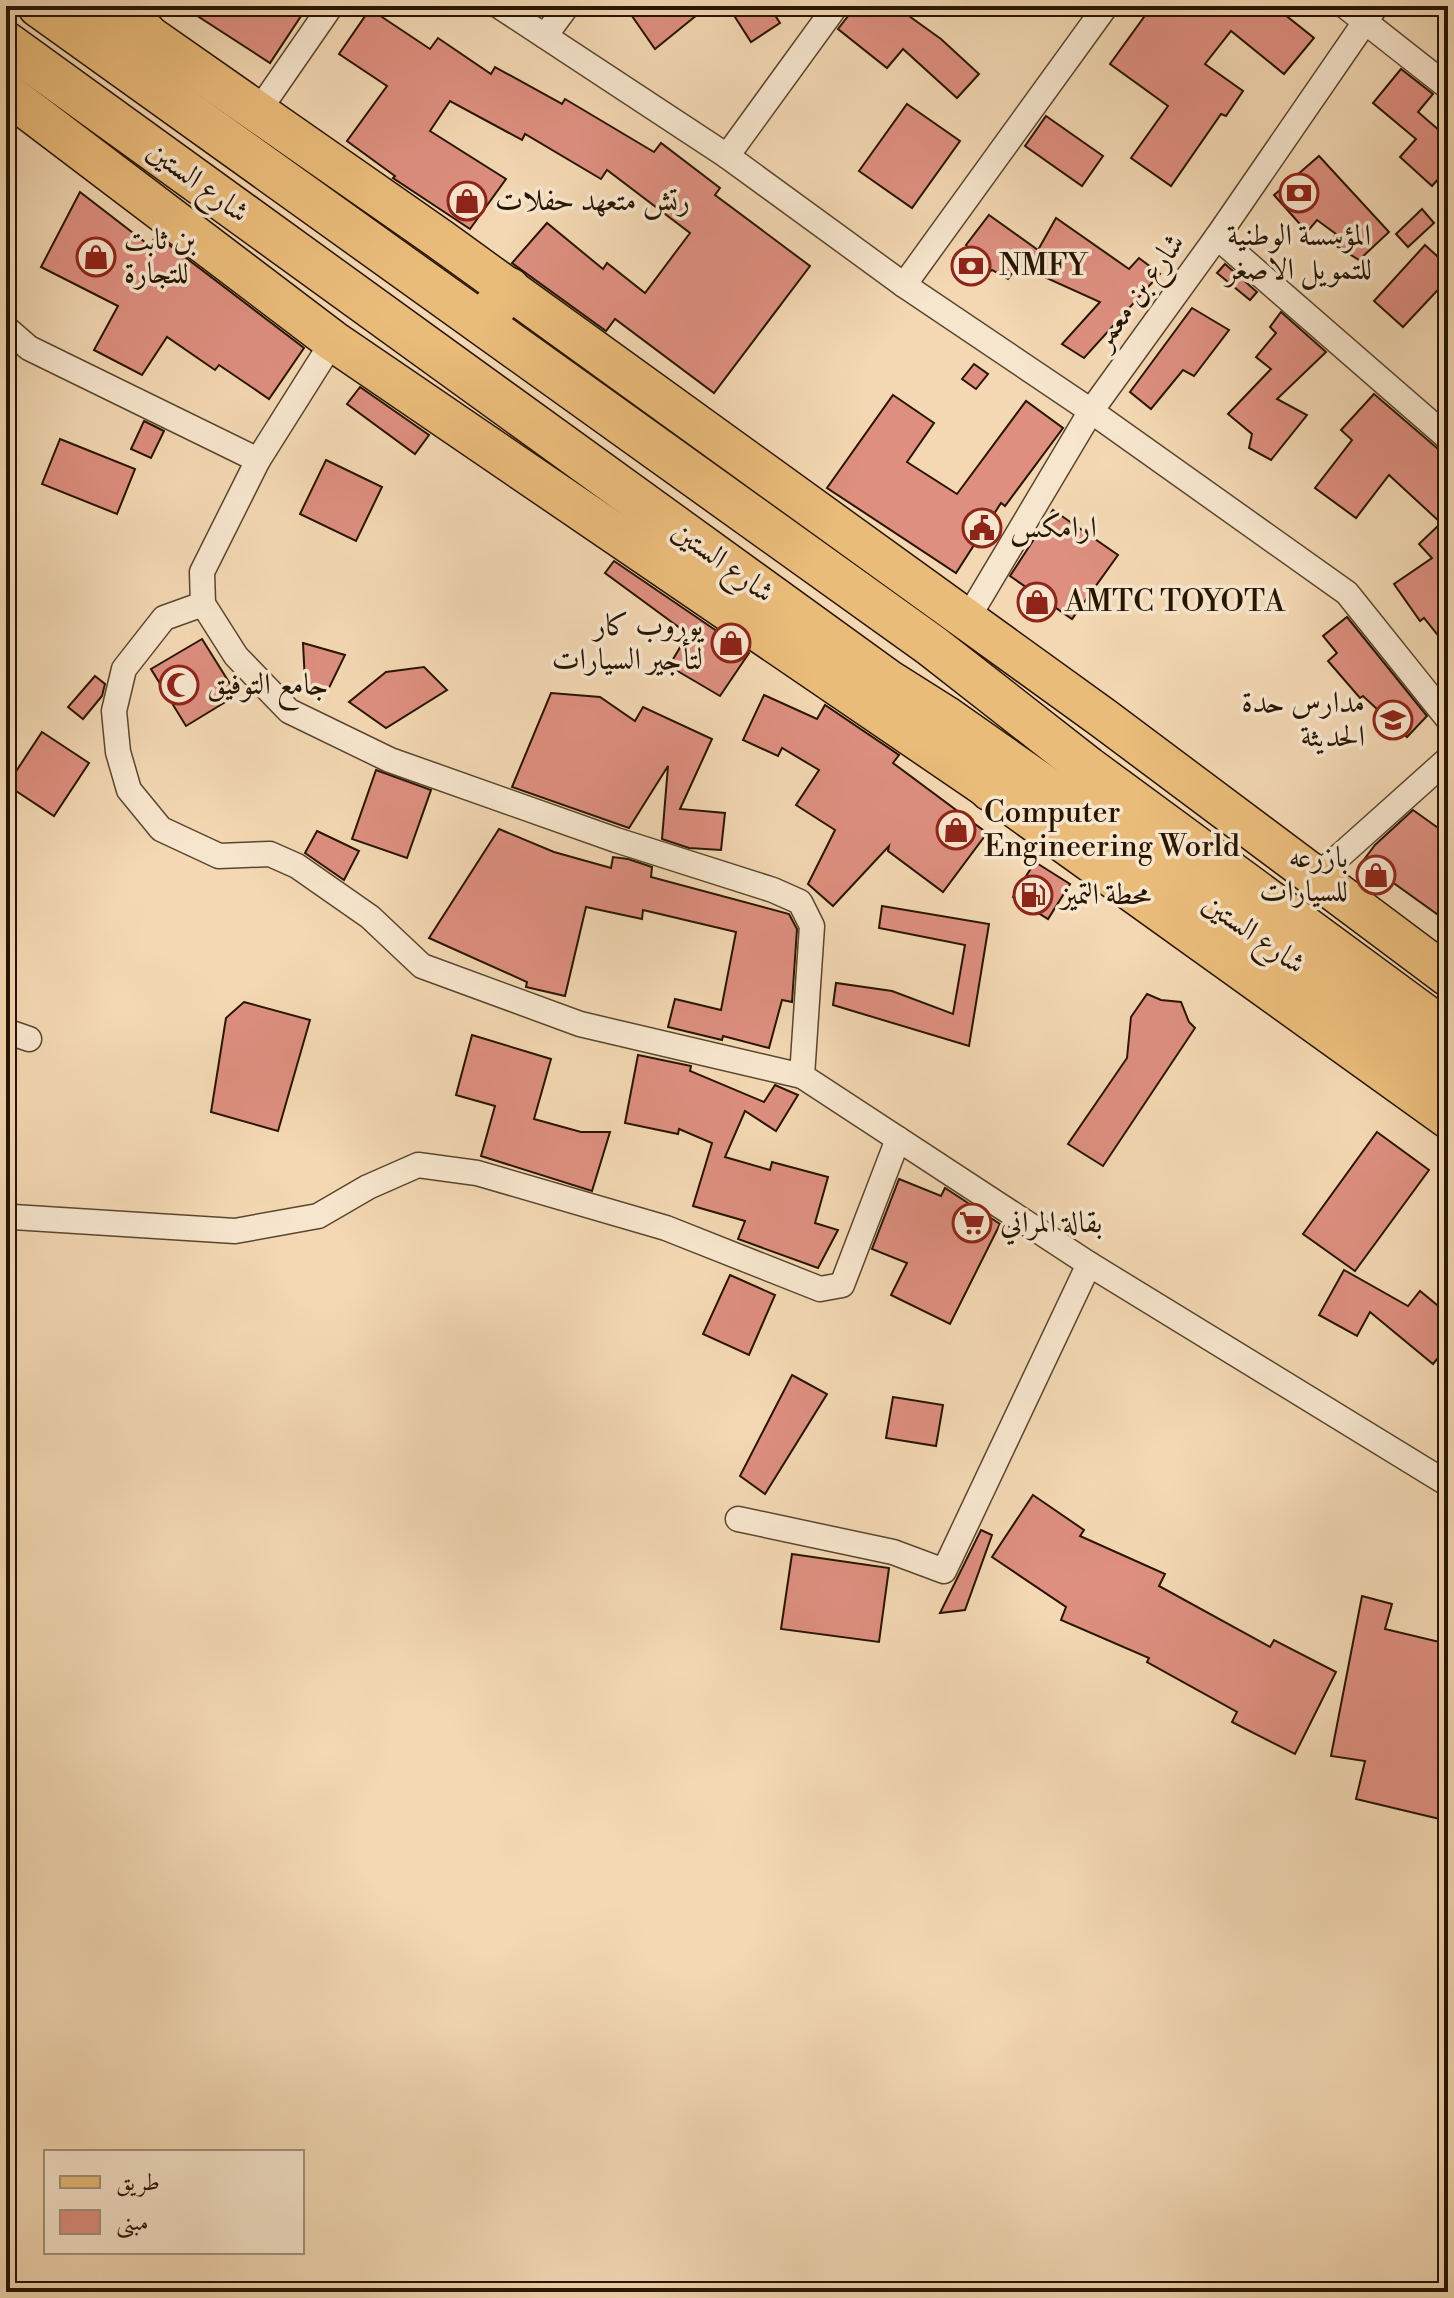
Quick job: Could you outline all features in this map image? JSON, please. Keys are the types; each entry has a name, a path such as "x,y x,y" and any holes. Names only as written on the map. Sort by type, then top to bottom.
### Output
{"highway":[{"name":"شارع الستين","path":"39,6 133,49 482,323 932,646 1100,777 1448,1033"},
{"name":"شارع الستين","path":"6,43 888,681 958,726 1448,1070"},
{"path":"482,323 509,289"},
{"path":"888,681 991,790"}],"main road":[{"name":"شارع الستين","path":"106,6 133,49 257,113 509,289 1103,718 1314,879 1448,976"},
{"name":"شارع الستين","path":"6,93 333,341 991,790 1448,1118"}],"street":[{"path":"257,113 331,6"},
{"path":"499,6 727,156 904,285 1091,411 1347,593 1448,719"},
{"path":"545,36 567,6"},
{"path":"727,156 836,6"},
{"path":"904,285 1106,6"},
{"path":"1345,6 1370,14 1448,87"},
{"name":"شارع بن معمر","path":"966,621 1091,411 1217,237 1370,14"},
{"path":"1217,237 1448,438"},
{"path":"6,328 29,348 258,460"},
{"path":"333,341 258,460 202,572 203,604 236,656 289,711 390,760 616,840 773,890 800,902 812,926 802,1076"},
{"path":"203,604 164,618 124,669 114,711 118,752 129,790 161,829 219,856 270,854 297,866 370,917 422,966 580,1024 802,1076 1089,1264 1448,1484"},
{"path":"1314,879 1448,759"},
{"path":"13,1217 235,1231 318,1216 368,1187 418,1165 477,1173 666,1228 820,1289 842,1285 898,1139"},
{"path":"738,1519 893,1552 944,1571 1089,1264"}],"building":[{"path":"182,6 292,6 303,13 270,63"},
{"path":"625,6 708,6 655,49"},
{"path":"728,6 769,6 780,23 751,42"},
{"path":"856,6 895,6 941,39 979,74 957,98 903,49 887,68 838,29"},
{"path":"1152,6 1274,6 1314,38 1284,74 1231,31 1205,64 1243,91 1226,116 1221,114 1171,186 1131,158 1168,106 1110,64"},
{"path":"370,9 430,49 438,38 491,74 495,67 562,104 565,99 654,152 661,143 720,188 715,195 810,266 714,393 615,319 606,331 512,263 547,223 603,269 607,263 645,293 690,233 607,170 601,179 525,134 522,140 450,101 430,131 506,179 470,229 393,178 395,176 347,141 387,86 339,54"},
{"path":"1401,69 1433,94 1418,112 1448,138 1448,168 1432,186 1400,157 1416,139 1373,103"},
{"path":"907,104 960,141 912,208 859,171"},
{"path":"1046,116 1103,156 1082,186 1025,146"},
{"path":"1319,156 1389,232 1359,260 1330,242 1336,234 1317,220 1307,232 1274,195"},
{"path":"80,192 150,246 156,235 304,348 269,399 219,365 215,370 167,337 142,375 94,350 118,306 41,267"},
{"path":"1422,209 1434,223 1408,247 1396,234"},
{"path":"989,215 1038,250 1056,218 1129,269 1139,258 1160,274 1084,358 1062,344 1100,302 1018,265 1008,279 992,270 979,280 961,266 971,252 966,245"},
{"path":"1425,245 1448,266 1448,279 1403,327 1374,301"},
{"path":"1225,264 1257,292 1250,300 1217,273"},
{"path":"1192,308 1229,330 1194,376 1183,370 1151,409 1130,392"},
{"path":"1281,312 1326,352 1277,399 1307,415 1271,460 1249,448 1252,434 1228,414 1271,369 1256,357 1276,333 1270,327"},
{"path":"974,364 988,374 976,389 962,379"},
{"path":"360,387 429,435 415,454 347,404"},
{"path":"1374,394 1438,449 1448,453 1448,648 1424,618 1420,621 1394,584 1432,558 1419,544 1441,523 1389,475 1356,518 1315,488 1352,440 1341,430"},
{"path":"893,395 934,423 907,462 957,494 1026,401 1063,428 1005,506 1001,503 956,573 827,488"},
{"path":"144,421 164,431 151,458 131,449"},
{"path":"60,439 135,469 117,514 42,484"},
{"path":"326,460 382,487 356,541 300,514"},
{"path":"1053,510 1118,555 1072,619 1010,576"},
{"path":"614,561 749,653 720,696 669,666 688,634 605,573"},
{"path":"1347,617 1427,716 1407,737 1363,696 1360,698 1328,661 1337,653 1323,636"},
{"path":"202,639 237,695 186,726 151,669"},
{"path":"303,643 345,655 327,692 319,692 305,682"},
{"path":"424,667 447,690 386,728 349,702 386,672"},
{"path":"95,676 105,684 102,696 83,719 68,707"},
{"path":"551,693 600,697 635,721 643,707 712,739 680,809 725,813 721,850 689,848 662,839 668,766 629,828 512,787"},
{"path":"764,695 817,719 825,705 899,755 893,763 987,833 943,892 888,851 889,846 833,906 808,884 835,830 796,805 819,770 782,748 778,756 743,740"},
{"path":"42,732 89,763 54,816 7,785"},
{"path":"376,770 431,790 407,858 352,839"},
{"path":"1413,810 1448,835 1448,922 1363,861 1375,845"},
{"path":"499,829 554,852 611,868 613,857 628,859 652,867 651,877 789,914 797,929 792,1002 782,1000 769,1048 668,1027 675,999 721,1010 736,932 643,910 642,919 586,907 565,996 526,987 527,982 429,938"},
{"path":"317,831 359,851 344,880 305,853"},
{"path":"1035,862 1070,884 1048,919 1013,897"},
{"path":"882,906 989,924 969,1046 833,1005 836,983 892,991 953,1014 965,945 879,928"},
{"path":"1147,994 1161,1000 1181,1002 1189,1022 1195,1028 1103,1166 1068,1144 1127,1058 1131,1017"},
{"path":"244,1002 310,1020 278,1131 211,1112 226,1018"},
{"path":"472,1035 551,1059 534,1119 581,1132 610,1132 592,1191 481,1156 495,1106 456,1095"},
{"path":"638,1055 691,1066 690,1071 764,1102 775,1085 798,1095 776,1131 745,1111 725,1157 770,1170 772,1162 828,1177 815,1223 838,1230 818,1268 738,1239 745,1221 693,1206 712,1143 679,1129 678,1134 625,1123"},
{"path":"1377,1132 1429,1170 1355,1271 1303,1234"},
{"path":"899,1179 941,1196 945,1188 1000,1224 950,1324 891,1295 907,1263 872,1249"},
{"path":"1344,1270 1408,1306 1420,1291 1448,1314 1448,1346 1433,1364 1370,1312 1357,1336 1319,1315"},
{"path":"730,1275 775,1295 749,1355 703,1334"},
{"path":"792,1375 827,1394 765,1494 740,1476"},
{"path":"893,1397 943,1405 936,1446 886,1438"},
{"path":"1033,1495 1084,1530 1080,1536 1165,1574 1159,1586 1270,1647 1274,1640 1336,1672 1295,1754 1232,1722 1237,1712 1147,1662 1149,1658 1061,1620 1066,1607 992,1557"},
{"path":"981,1530 992,1535 965,1610 940,1613"},
{"path":"792,1554 889,1568 879,1642 781,1629"},
{"path":"1362,1596 1392,1604 1385,1629 1448,1644 1448,1821 1356,1799 1365,1761 1331,1756"}],"place":[{"name":"المؤسسة الوطنية للتمويل الاصغر","path":"1299,193"},
{"name":"رتش متعهد حفلات","path":"467,201"},
{"name":"بن ثابت للتجارة","path":"96,257"},
{"name":"NMFY","path":"971,266"},
{"name":"ارامكس","path":"982,528"},
{"name":"AMTC TOYOTA","path":"1037,602"},
{"name":"يوروب كار لتأجير السيارات","path":"731,643"},
{"name":"جامع التوفيق","path":"179,685"},
{"name":"مدارس حدة الحديثة","path":"1393,720"},
{"name":"Computer Engineering World","path":"956,830"},
{"name":"بازرعه للسيارات","path":"1376,875"},
{"name":"محطة التميز","path":"1033,895"},
{"name":"بقالة المراني","path":"972,1223"}]}
